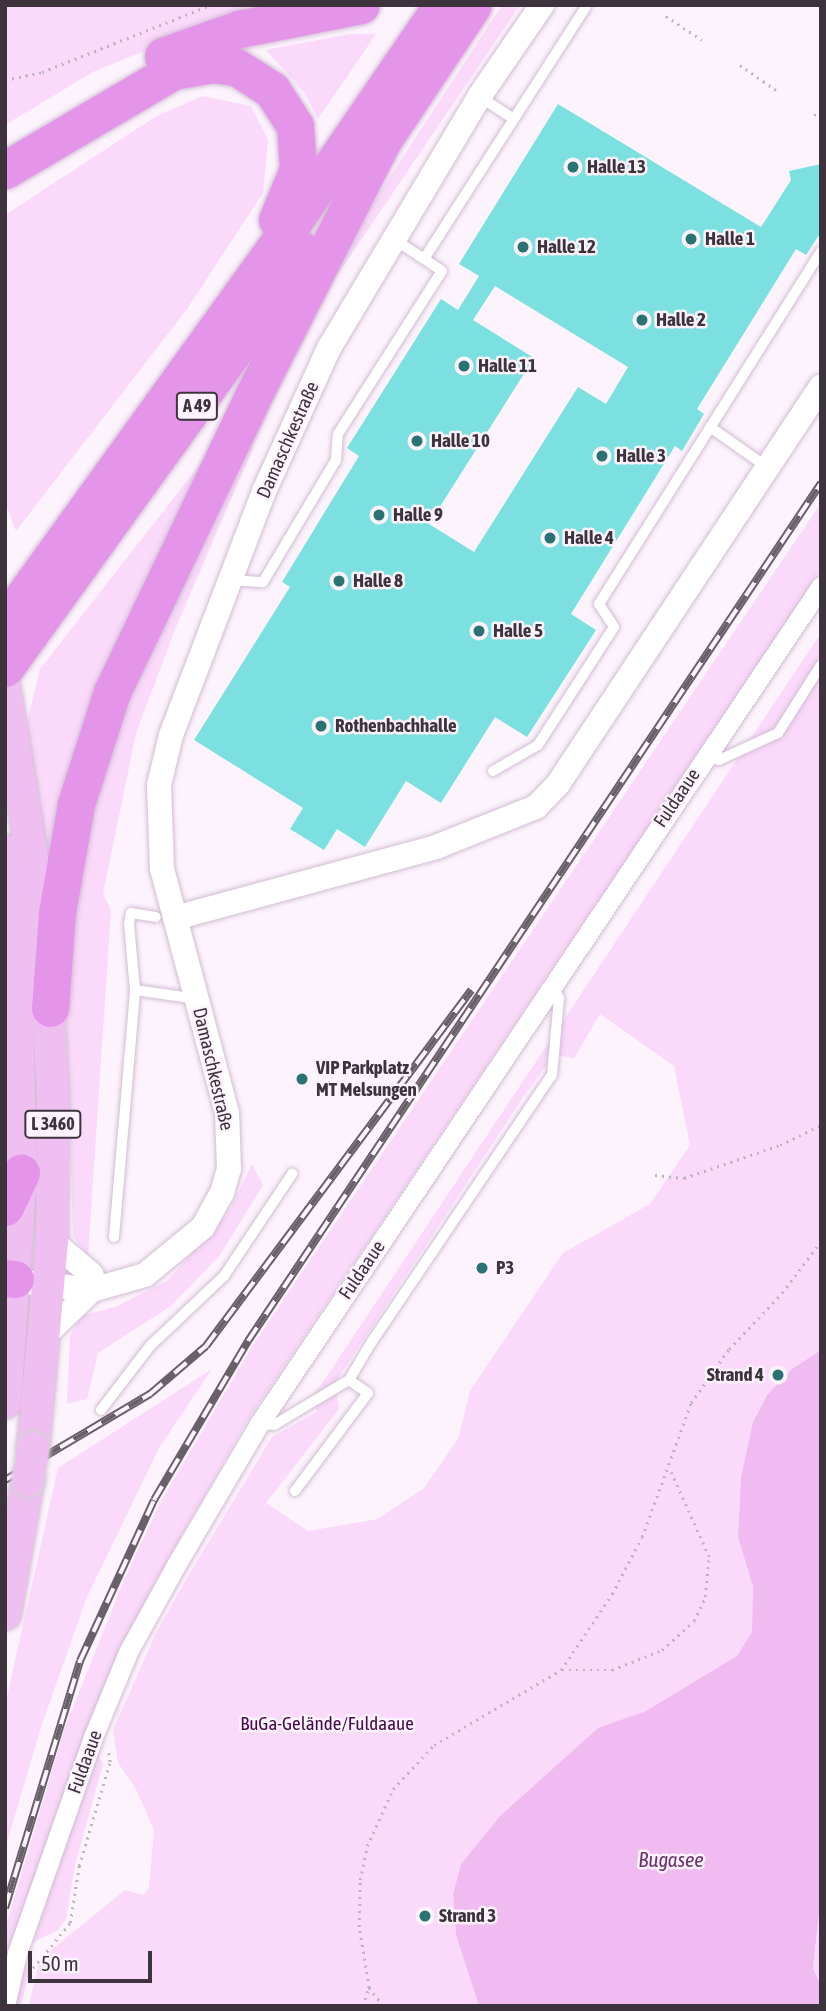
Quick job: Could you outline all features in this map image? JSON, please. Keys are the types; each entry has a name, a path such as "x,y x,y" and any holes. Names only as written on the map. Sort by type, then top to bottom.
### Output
{"highway":[{"path":"5,147 185,47 239,29 361,5"},
{"name":"A 49","path":"5,622 206,345 442,5"},
{"name":"A 49","path":"5,668 138,488 383,141 473,5"},
{"path":"5,170 173,71 211,64 236,67 272,90 295,126 299,154 294,183 206,345"},
{"path":"50,1008 57,912 76,804 112,692 251,400 383,141"},
{"path":"5,1208 21,1173"}],"main road":[{"name":"L 3460","path":"5,1402 29,1280 52,1241 50,1008 44,932 8,702"},
{"name":"L 3460","path":"5,851 14,920 21,1173 29,1280 43,1337 33,1448 5,1614"}],"street":[{"name":"Damaschkestraße","path":"29,1280 92,1282 180,1250 203,1227 229,1169 227,1114 197,999 165,918 159,785 171,735 265,489 329,348 479,97 542,5"},
{"path":"165,918 436,847 491,829 536,807 558,785 821,386"},
{"name":"Fuldaaue","path":"5,2006 22,1941 128,1652 259,1424 821,586"},
{"path":"52,1241 92,1282"},
{"name":"Damaschkestraße","path":"43,1337 92,1282"}],"lane":[{"path":"424,259 586,7"},
{"path":"479,97 514,119"},
{"path":"230,580 263,582 336,460 338,434 442,271 394,239"},
{"path":"493,771 538,745 614,627 599,604 821,251"},
{"path":"710,427 768,467"},
{"path":"706,756 719,760 778,733 821,665"},
{"path":"114,1237 135,990 131,913 165,918"},
{"path":"259,1424 274,1425 349,1380 460,1207 552,1075 559,998 552,984"},
{"path":"135,990 197,999"},
{"path":"101,1410 150,1346 224,1276 292,1174"},
{"path":"295,1491 368,1392 349,1380"}],"path":[{"path":"5,80 54,68 210,5"},
{"path":"666,16 702,40"},
{"path":"740,65 776,90"},
{"path":"814,115 821,112"},
{"path":"655,1175 684,1178 780,1145 821,1125"},
{"path":"383,2006 369,1987 359,1927 360,1880 367,1846 393,1789 434,1745 561,1670 612,1594 642,1537 691,1403 729,1349 782,1293 821,1241"},
{"path":"561,1670 612,1670 662,1650 694,1621 705,1597 709,1557 668,1468"},
{"path":"32,1969 70,1923 79,1866 110,1762 107,1740"},
{"path":"362,2006 369,1987"}],"green space":[{"path":"5,5 308,5 231,15 93,72 5,125"},
{"path":"502,5 520,5 338,274 269,411 176,627 136,733 103,894 111,910 88,1256 73,1236 65,984 87,815 130,685 358,226"},
{"path":"350,34 376,34 318,119 305,93 266,50"},
{"path":"202,96 251,106 268,140 263,193 187,309 16,531 5,502 5,215 155,117"},
{"path":"212,449 50,870 25,730 40,669"},
{"path":"821,503 821,570 246,1423 169,1558 122,1647 5,1970 5,1929 64,1730 123,1582 160,1503 253,1345"},
{"name":"BuGa-Gelände/Fuldaaue","path":"821,633 821,1350 792,1369 767,1395 753,1422 741,1477 738,1537 753,1587 752,1632 737,1656 709,1675 646,1711 598,1728 500,1816 461,1864 453,1894 456,1935 479,2006 29,2006 38,1966 50,1951 125,1890 143,1895 149,1888 154,1830 135,1787 118,1763 113,1730 156,1633 190,1573 272,1437 317,1412 313,1397","holes":["600,1014 674,1066 690,1145 650,1204 563,1253 470,1391 458,1439 424,1488 378,1519 308,1531 266,1503 339,1409 335,1383 526,1093 554,1055 574,1058"]},
{"path":"252,1164 263,1185 220,1255 171,1306 98,1353 87,1399 67,1404 70,1336 81,1316 115,1307 168,1280 229,1211"},
{"path":"212,1369 159,1448 87,1597 42,1724 5,1849 5,1706 58,1468"},
{"path":"96,1752 103,1764 75,1865 66,1919 57,1931 33,1942"},
{"path":"821,1895 821,1985 813,1969"},
{"path":"32,1960 21,2006 14,2006 23,1965"}],"water":[{"name":"Bugasee","path":"821,1350 821,1894 813,1969 821,1985 821,2006 479,2006 456,1935 453,1894 461,1864 500,1816 598,1728 646,1711 737,1656 752,1632 753,1587 738,1537 741,1477 753,1422 767,1395 792,1369"}],"building":[{"path":"558,104 761,227 791,180 789,171 821,164 821,232 806,255 796,249 697,409 704,414 682,451 675,446 571,614 596,630 527,737 495,717 441,803 406,781 365,847 337,829 324,850 290,829 303,808 194,740 290,587 282,582 359,456 347,448 441,299 458,310 479,276 459,264","holes":["495,286 628,367 606,404 578,387 474,552 429,524 534,358 473,320"]}],"railway":[{"path":"5,1908 80,1661 154,1500 248,1341 821,483"},
{"path":"5,1480 150,1394 206,1346 471,990"}],"place":[{"name":"Halle 13","path":"573,167"},
{"name":"Halle 1","path":"691,239"},
{"name":"Halle 12","path":"523,247"},
{"name":"Halle 2","path":"642,320"},
{"name":"Halle 11","path":"464,366"},
{"name":"Halle 10","path":"417,441"},
{"name":"Halle 3","path":"602,456"},
{"name":"Halle 9","path":"379,515"},
{"name":"Halle 4","path":"550,538"},
{"name":"Halle 8","path":"339,581"},
{"name":"Halle 5","path":"479,631"},
{"name":"Rothenbachhalle","path":"321,726"},
{"name":"VIP Parkplatz MT Melsungen","path":"302,1079"},
{"name":"P3","path":"482,1268"},
{"name":"Strand 4","path":"778,1375"},
{"name":"Strand 3","path":"425,1916"}]}
